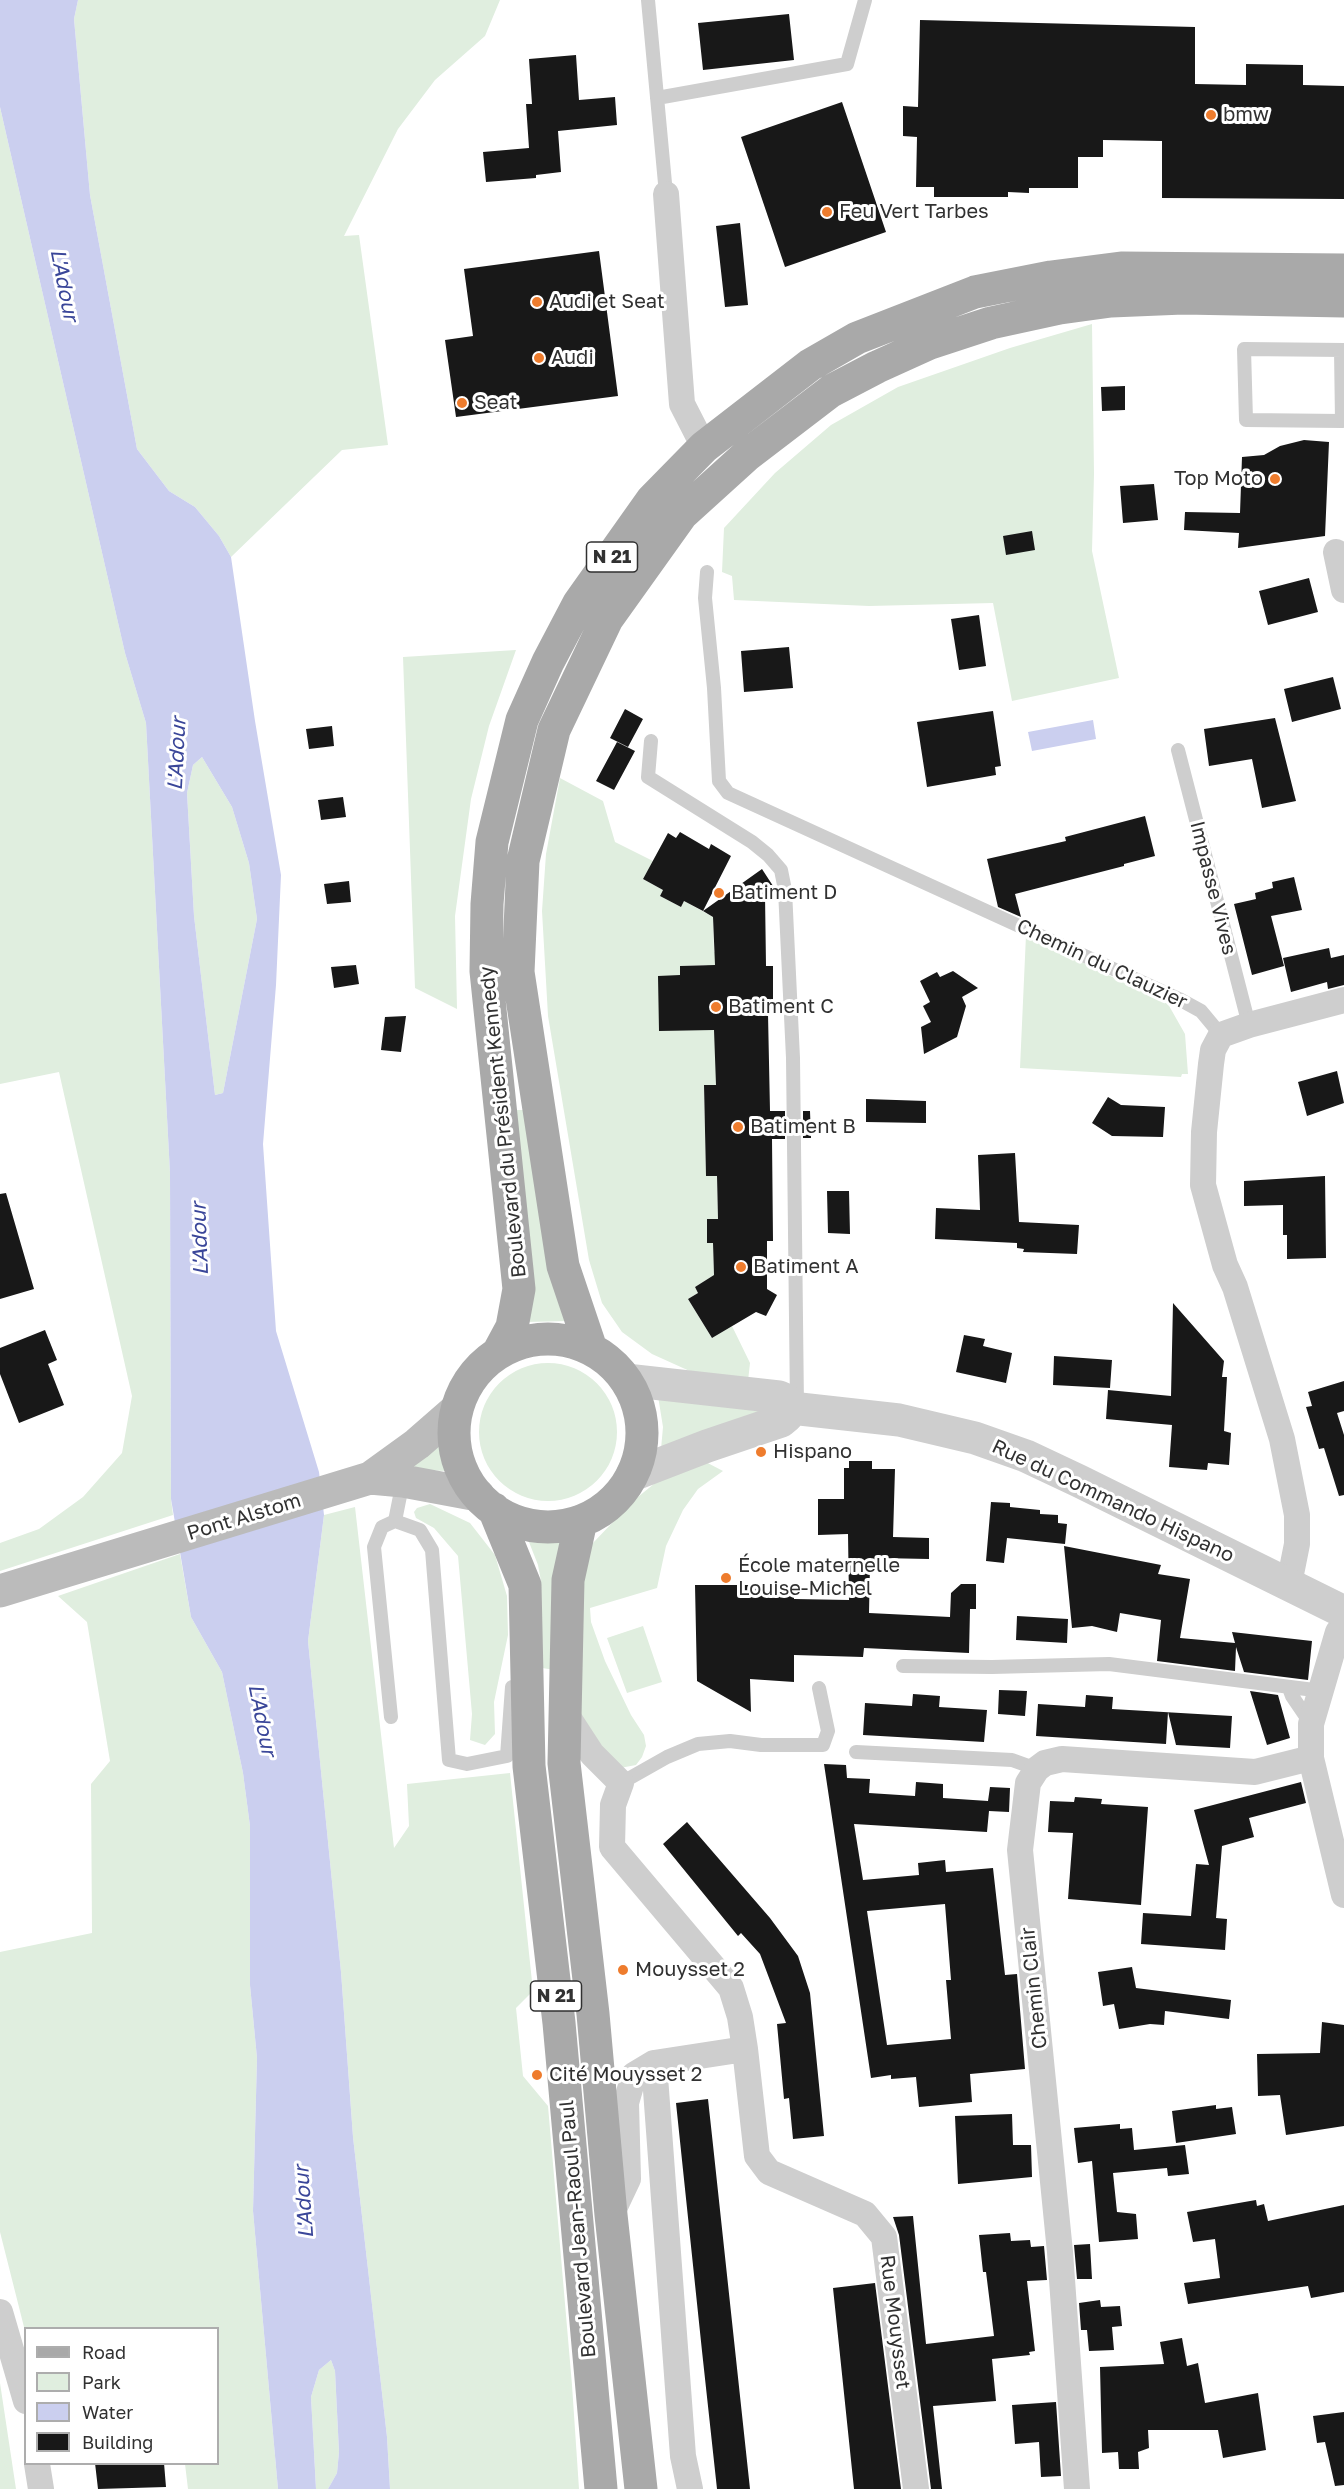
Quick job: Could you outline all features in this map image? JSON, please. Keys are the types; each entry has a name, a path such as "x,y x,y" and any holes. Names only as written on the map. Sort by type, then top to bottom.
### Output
{"main road":[{"name":"Boulevard du Président Kennedy","path":"498,1353 512,1326 519,1289 486,970 487,904 492,842 522,720 548,662 579,603 652,500 704,447 810,365 857,338 975,292 1051,277 1121,268 1344,270"},
{"name":"Boulevard du Président Kennedy","path":"591,1349 563,1266 518,972 523,861 554,730 607,619 682,514 746,456 831,391 930,343 991,323 1060,308 1112,301 1183,298 1344,301"},
{"path":"363,1480 403,1481 486,1502 521,1523 551,1527 581,1521 602,1510 619,1494 632,1475 640,1451 642,1426 637,1402 626,1380 611,1363 591,1349 560,1339 528,1341 498,1353 480,1368 465,1387 456,1410 454,1440 461,1469 486,1502"},
{"path":"363,1480 417,1444 456,1410"},
{"name":"Pont Alstom","path":"0,1592 363,1480"},
{"name":"Boulevard Jean-Raoul Paul","path":"486,1502 525,1585 529,1766 559,2023 601,2489"},
{"name":"Boulevard Jean-Raoul Paul","path":"581,1521 568,1580 564,1762 593,2014 611,2215 641,2489"}],"street":[{"path":"666,194 682,404 704,447"},
{"path":"1336,552 1344,590"},
{"path":"1289,1584 1297,1544 1297,1515 1282,1439 1203,1185 1204,1132 1213,1050 1221,1035 1249,1025 1344,1000"},
{"name":"Rue du Commando Hispano","path":"626,1380 779,1397 794,1408 899,1420 975,1438 1026,1456 1344,1612"},
{"path":"632,1475 781,1421 794,1408"},
{"path":"1344,1626 1338,1632 1311,1724 1311,1758 1344,1895"},
{"path":"566,1714 592,1754 621,1783"},
{"path":"1037,1769 1045,1763 1062,1759 1255,1772 1311,1758"},
{"name":"Chemin Clair","path":"1037,1769 1028,1783 1020,1850 1060,2252 1077,2489"},
{"name":"Rue Mouysset","path":"621,1783 613,1805 612,1847 731,1988 740,2017 745,2049 757,2156 769,2172 865,2214 884,2237 916,2489"},
{"path":"611,2215 628,2179 626,2103 634,2075 654,2063 745,2049"},
{"path":"654,2063 683,2456 690,2489"},
{"path":"0,2312 24,2394"},
{"path":"37,2465 41,2489"}],"lane":[{"path":"648,0 666,194"},
{"path":"657,98 846,63 865,0"},
{"path":"1244,349 1342,350 1342,421 1246,420 1244,349"},
{"name":"Chemin du Clauzier","path":"707,572 705,598 714,688 719,781 728,793 1179,999 1201,1011 1221,1035"},
{"path":"651,741 648,777 752,842 781,870 785,890 793,1058 794,1408"},
{"name":"Impasse Vives","path":"1178,750 1249,1025"},
{"path":"395,1521 403,1481"},
{"path":"391,1717 374,1548 382,1527 395,1521 420,1530 432,1550 449,1760 467,1764 507,1756 513,1671 526,1644"},
{"path":"903,1666 992,1667 1108,1664 1289,1688 1322,1690"},
{"path":"621,1783 698,1744 730,1741 761,1746 823,1745 828,1731 819,1688"},
{"path":"1289,1688 1311,1724"},
{"path":"856,1752 1012,1760 1037,1769"}],"green space":[{"path":"78,0 500,0 485,36 435,80 398,129 344,236 359,235 388,445 342,450 231,557 219,536 195,507 169,491 137,449 90,195 74,19"},
{"path":"0,107 125,653 146,723 170,1173 171,1499 173,1515 0,1571 0,1543 39,1529 83,1497 122,1453 132,1396 59,1072 0,1084"},
{"path":"1092,324 1094,474 1092,551 1119,678 1012,701 993,603 869,606 734,600 732,576 722,572 724,528 775,473 831,425 898,387 1010,348"},
{"path":"516,650 489,726 471,799 455,916 457,1009 415,988 403,657"},
{"path":"202,757 232,807 249,863 257,919 223,1093 215,1095 194,916 187,793 193,765"},
{"path":"560,778 603,801 615,842 653,861 643,879 663,890 660,896 681,907 684,901 713,917 714,952 726,952 726,971 705,965 680,966 715,1024 717,1085 704,1086 706,1175 717,1176 718,1219 707,1220 707,1242 713,1243 714,1275 695,1287 698,1293 688,1299 712,1338 732,1326 750,1363 748,1381 694,1373 652,1354 622,1332 602,1303 589,1260 548,1016 542,911 546,854"},
{"path":"1026,935 1168,1004 1185,1034 1188,1074 1182,1074 1181,1077 1020,1068"},
{"path":"511,1110 524,1110 569,1321 525,1322"},
{"path":"548,1363 575,1368 597,1383 612,1405 617,1432 612,1459 597,1481 575,1496 548,1501 521,1496 499,1481 484,1459 479,1432 484,1405 499,1383 521,1368"},
{"path":"658,1396 771,1413 661,1449 663,1427"},
{"path":"439,1436 447,1471 397,1469"},
{"path":"700,1459 723,1471 698,1489 683,1510 666,1546 657,1588 590,1608 591,1622 605,1661 631,1715 644,1735 646,1746 642,1757 636,1765 620,1768 577,1719 581,1581 592,1544 633,1501 671,1470"},
{"path":"430,1504 470,1523 495,1555 507,1596 508,1635 494,1702 495,1734 485,1745 470,1740 472,1714 458,1556 434,1528 416,1518 414,1512 417,1508"},
{"path":"355,1507 394,1848 409,1826 407,1784 510,1773 533,1991 516,2008 523,2076 548,2106 579,2489 390,2489 387,2437 353,2137 341,1972 308,1641 324,1515"},
{"path":"529,1542 563,1543 555,1670 542,1668 541,1581 538,1565"},
{"path":"180,1554 191,1617 222,1672 243,1773 250,1826 250,1985 257,2058 253,2211 278,2489 188,2489 185,2465 219,2465 219,2327 24,2327 0,2232 0,1952 92,1933 91,1784 110,1761 87,1622 58,1596"},
{"path":"643,1626 662,1682 627,1693 607,1638"},
{"path":"331,2360 335,2371 339,2452 337,2473 328,2489 316,2489 311,2397 319,2370"},
{"path":"0,2383 16,2489 0,2489"}],"water":[{"name":"L'Adour","path":"0,0 78,0 74,19 90,195 137,449 169,491 195,507 219,536 231,557 281,875 276,985 263,1144 276,1331 319,1472 324,1515 308,1641 341,1972 353,2137 387,2437 390,2489 328,2489 337,2473 339,2452 335,2371 331,2360 319,2370 311,2397 316,2489 278,2489 253,2211 257,2058 250,1985 250,1826 243,1773 222,1672 191,1617 171,1499 170,1173 146,723 125,653 0,107","holes":["202,757 232,807 249,863 257,919 223,1093 215,1095 194,916 187,793 193,765"]},
{"path":"1093,720 1096,739 1032,751 1028,732"}],"building":[{"path":"789,14 794,60 703,70 698,23"},
{"path":"920,20 1195,27 1195,84 1246,85 1246,64 1303,65 1303,85 1344,86 1344,199 1162,198 1162,141 1103,140 1103,157 1078,157 1078,188 1029,188 1029,193 1008,192 1008,197 934,197 934,187 916,187 917,137 903,136 903,106 918,107"},
{"path":"576,55 579,100 615,97 617,125 558,131 561,172 536,175 536,178 486,182 483,152 529,148 526,104 532,104 529,59"},
{"path":"842,102 886,232 785,267 741,137"},
{"path":"740,223 748,305 725,307 716,226"},
{"name":"Audi et Seat","path":"599,251 618,396 456,417 445,340 473,336 464,269"},
{"path":"1125,386 1125,410 1102,411 1101,387"},
{"path":"1304,440 1329,442 1325,536 1238,548 1239,533 1184,530 1185,512 1240,513 1242,457 1264,455 1280,446"},
{"path":"1154,484 1158,520 1123,523 1120,486"},
{"path":"1032,531 1035,550 1006,555 1003,536"},
{"path":"1309,578 1318,612 1268,625 1259,591"},
{"path":"979,615 986,666 959,670 951,619"},
{"path":"789,647 793,688 744,692 741,651"},
{"path":"1333,677 1341,709 1292,722 1284,689"},
{"path":"625,709 643,719 628,747 610,738"},
{"path":"993,711 1001,766 995,767 996,775 927,787 917,722"},
{"path":"1275,718 1296,801 1262,808 1252,759 1209,766 1204,729"},
{"path":"332,726 334,746 309,749 306,729"},
{"path":"617,742 635,751 614,790 596,781"},
{"path":"343,797 346,817 321,820 318,800"},
{"path":"1145,816 1155,856 1015,894 1021,917 998,907 987,859 1066,841 1065,837"},
{"path":"680,832 709,849 711,844 731,856 703,911 684,901 681,907 660,896 663,890 643,879 668,833 676,838"},
{"path":"762,869 775,889 765,895 766,966 773,966 773,1014 768,1014 770,1111 785,1111 785,1139 772,1139 773,1241 767,1241 767,1289 777,1295 766,1316 756,1312 712,1338 688,1299 698,1293 695,1287 714,1275 713,1243 707,1243 707,1219 718,1219 717,1176 706,1176 704,1085 716,1085 714,1030 659,1031 658,976 680,975 680,966 715,965 713,917 703,911"},
{"path":"1294,877 1302,910 1271,916 1284,966 1252,975 1234,904 1256,899 1255,893 1273,888 1272,882"},
{"path":"349,881 351,902 327,904 324,884"},
{"path":"1329,948 1331,958 1344,955 1344,985 1328,989 1327,982 1291,992 1283,958"},
{"path":"356,965 359,984 334,988 331,967"},
{"path":"953,971 978,988 962,997 966,1006 957,1037 924,1054 921,1027 931,1022 923,1006 930,1002 920,981 937,972 940,977"},
{"path":"406,1016 401,1052 381,1050 385,1017"},
{"path":"1337,1071 1344,1103 1307,1116 1298,1082"},
{"path":"1108,1097 1121,1105 1165,1107 1163,1137 1112,1136 1092,1123"},
{"path":"866,1099 926,1101 926,1123 866,1122"},
{"path":"803,1111 810,1111 811,1138 803,1138"},
{"path":"1015,1153 1019,1222 1079,1225 1077,1254 1023,1252 1024,1249 1017,1248 1017,1243 935,1239 936,1208 980,1210 978,1155"},
{"path":"1325,1176 1326,1258 1287,1259 1287,1235 1283,1235 1283,1205 1244,1206 1244,1181"},
{"path":"827,1191 849,1191 850,1234 828,1233"},
{"path":"6,1193 34,1289 0,1299 0,1194"},
{"path":"1173,1303 1224,1361 1222,1377 1227,1377 1224,1431 1231,1433 1229,1465 1208,1463 1207,1470 1169,1467 1172,1425 1106,1419 1108,1390 1171,1396"},
{"path":"45,1330 57,1360 48,1364 64,1405 19,1423 0,1374 0,1348"},
{"path":"964,1335 985,1339 983,1346 1012,1353 1006,1383 956,1372"},
{"path":"1054,1356 1112,1360 1110,1388 1053,1385"},
{"path":"1344,1381 1344,1411 1337,1413 1344,1435 1344,1495 1339,1496 1324,1448 1319,1449 1306,1407 1312,1406 1308,1392"},
{"path":"849,1461 872,1461 872,1469 895,1469 893,1537 929,1538 929,1559 879,1558 879,1564 870,1564 869,1613 950,1617 951,1593 961,1584 976,1584 976,1609 970,1609 969,1653 864,1648 863,1657 794,1655 794,1682 750,1679 751,1712 697,1681 695,1585 794,1585 794,1599 849,1600 848,1534 818,1535 818,1499 844,1499 844,1468 849,1468"},
{"path":"991,1502 1010,1503 1010,1507 1040,1510 1040,1514 1058,1515 1058,1523 1067,1524 1065,1544 1007,1538 1004,1563 986,1561"},
{"path":"1064,1546 1161,1565 1158,1574 1190,1579 1180,1638 1235,1643 1232,1632 1312,1641 1308,1680 1244,1672 1236,1647 1235,1671 1157,1661 1161,1620 1120,1613 1117,1632 1092,1626 1072,1628"},
{"path":"1017,1616 1068,1619 1067,1643 1016,1640"},
{"path":"999,1690 1027,1691 1025,1716 998,1714"},
{"path":"1250,1691 1278,1695 1290,1738 1267,1745"},
{"path":"913,1694 940,1696 939,1707 987,1710 984,1742 863,1735 865,1703 912,1706"},
{"path":"1086,1695 1113,1697 1112,1709 1168,1712 1166,1744 1036,1736 1038,1704 1085,1707"},
{"path":"1168,1712 1232,1716 1230,1748 1176,1745"},
{"path":"824,1764 846,1765 847,1778 870,1779 869,1793 915,1796 916,1782 943,1784 943,1798 988,1801 990,1787 1010,1788 1009,1812 989,1811 987,1832 854,1824 863,1880 919,1875 918,1863 945,1860 946,1872 993,1868 1005,1975 1017,1974 1025,2069 970,2074 972,2102 919,2107 916,2077 891,2079 891,2075 871,2078","holes":["945,1904 951,1980 946,1980 951,2039 887,2045 867,1911"]},
{"path":"1301,1782 1306,1803 1249,1818 1254,1837 1222,1846 1216,1918 1227,1919 1225,1950 1141,1944 1143,1913 1191,1916 1196,1864 1209,1865 1194,1810"},
{"path":"1075,1797 1102,1799 1101,1804 1148,1807 1141,1905 1068,1899 1073,1833 1048,1832 1050,1801 1074,1802"},
{"path":"687,1822 770,1918 798,1956 810,1993 824,2136 793,2139 789,2098 784,2099 777,2024 786,2023 760,1954 741,1933 738,1936 663,1844"},
{"path":"1132,1967 1136,1988 1231,2000 1229,2019 1165,2011 1164,2025 1150,2024 1119,2029 1114,2004 1103,2006 1098,1972"},
{"path":"1322,2022 1344,2025 1344,2126 1286,2135 1280,2095 1258,2096 1257,2054 1320,2053"},
{"path":"708,2099 750,2489 717,2489 702,2351 676,2103"},
{"path":"1216,2105 1216,2109 1232,2107 1236,2134 1176,2143 1172,2111"},
{"path":"1012,2114 1013,2145 1031,2145 1032,2177 958,2184 955,2116"},
{"path":"1120,2124 1120,2129 1132,2128 1134,2150 1185,2145 1189,2174 1168,2176 1167,2168 1113,2173 1117,2212 1136,2214 1138,2239 1099,2242 1092,2161 1078,2163 1074,2128"},
{"path":"1256,2200 1257,2206 1264,2204 1268,2221 1344,2205 1344,2292 1311,2298 1308,2286 1188,2304 1184,2283 1220,2278 1215,2239 1193,2242 1187,2212"},
{"path":"913,2216 926,2344 994,2336 979,2235 1010,2233 1011,2241 1030,2240 1031,2247 1044,2246 1047,2280 1027,2281 1035,2351 1029,2352 1030,2355 992,2359 996,2401 933,2406 942,2489 931,2489 899,2235 893,2217"},
{"path":"1090,2244 1092,2279 1077,2279 1074,2245"},
{"path":"875,2283 901,2489 854,2489 833,2288"},
{"path":"1100,2300 1101,2307 1120,2306 1122,2326 1112,2327 1114,2350 1089,2351 1087,2330 1081,2330 1079,2303"},
{"path":"1182,2338 1187,2366 1198,2363 1205,2403 1258,2393 1266,2450 1223,2458 1218,2430 1148,2430 1149,2448 1138,2452 1139,2469 1119,2469 1118,2452 1102,2453 1100,2367 1164,2364 1160,2342"},
{"path":"1056,2402 1061,2476 1041,2477 1039,2442 1015,2444 1012,2405"},
{"path":"1344,2412 1344,2485 1335,2486 1325,2442 1317,2443 1313,2416"},
{"path":"95,2465 164,2465 166,2487 98,2489"}],"place":[{"name":"bmw","path":"1211,115"},
{"name":"Feu Vert Tarbes","path":"827,212"},
{"name":"Audi et Seat","path":"537,302"},
{"name":"Audi","path":"539,358"},
{"name":"Seat","path":"462,403"},
{"name":"Top Moto","path":"1275,479"},
{"name":"Batiment D","path":"719,893"},
{"name":"Batiment C","path":"716,1007"},
{"name":"Batiment B","path":"738,1127"},
{"name":"Batiment A","path":"741,1267"},
{"name":"Hispano","path":"761,1452"},
{"name":"École maternelle Louise-Michel","path":"726,1578"},
{"name":"Mouysset 2","path":"623,1970"},
{"name":"Cité Mouysset 2","path":"537,2075"}]}
